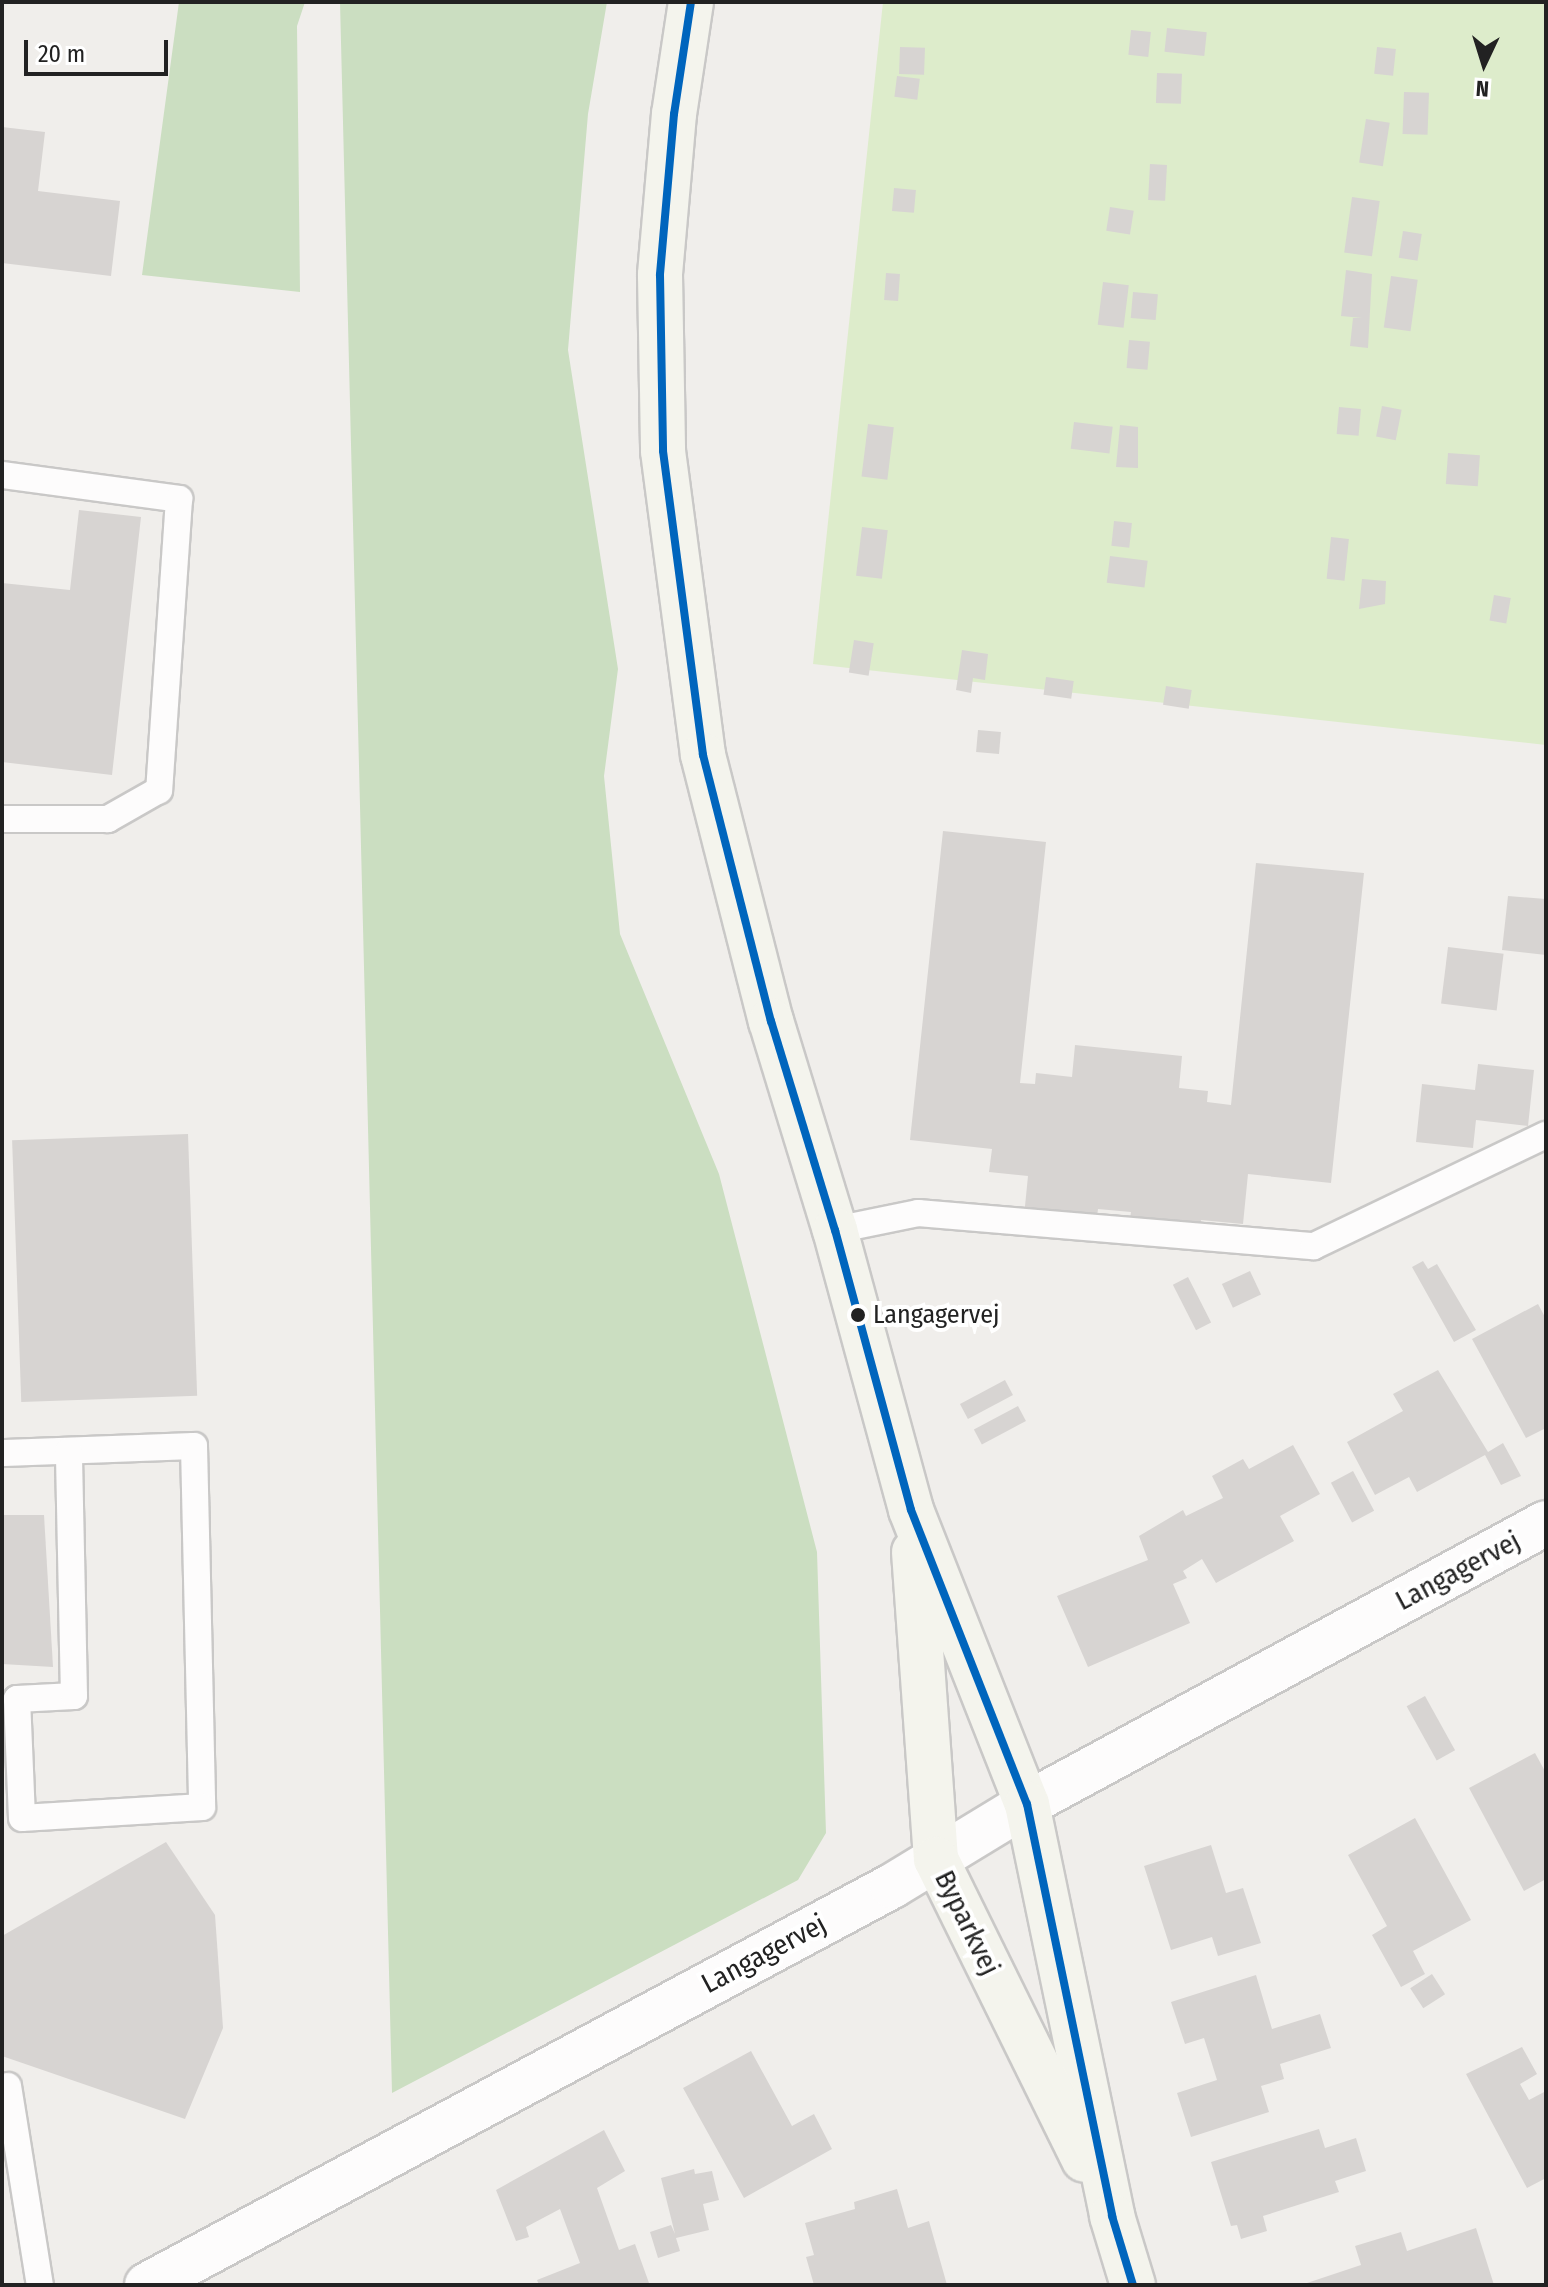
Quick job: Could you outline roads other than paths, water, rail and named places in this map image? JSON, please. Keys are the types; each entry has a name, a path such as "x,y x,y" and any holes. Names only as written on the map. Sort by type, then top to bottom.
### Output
{"street":[{"name":"Byparkvej","path":"691,2 674,114 660,275 663,451 683,624 703,755 771,1021 835,1230 911,1510 1027,1804 1112,2216 1133,2285"},
{"name":"Byparkvej","path":"911,1510 936,1859 1112,2216"},
{"name":"Langagervej","path":"147,2285 936,1859 1027,1804 1546,1523"}],"lane":[{"path":"2,475 179,499 159,790 108,819 2,819"},
{"path":"835,1230 918,1213 1314,1246 1546,1135"},
{"path":"2,1453 194,1446 202,1807 22,1818 17,1699 74,1696 69,1451"},
{"path":"8,2086 40,2285"}],"place":[{"name":"Langagervej","path":"858,1315"}]}
